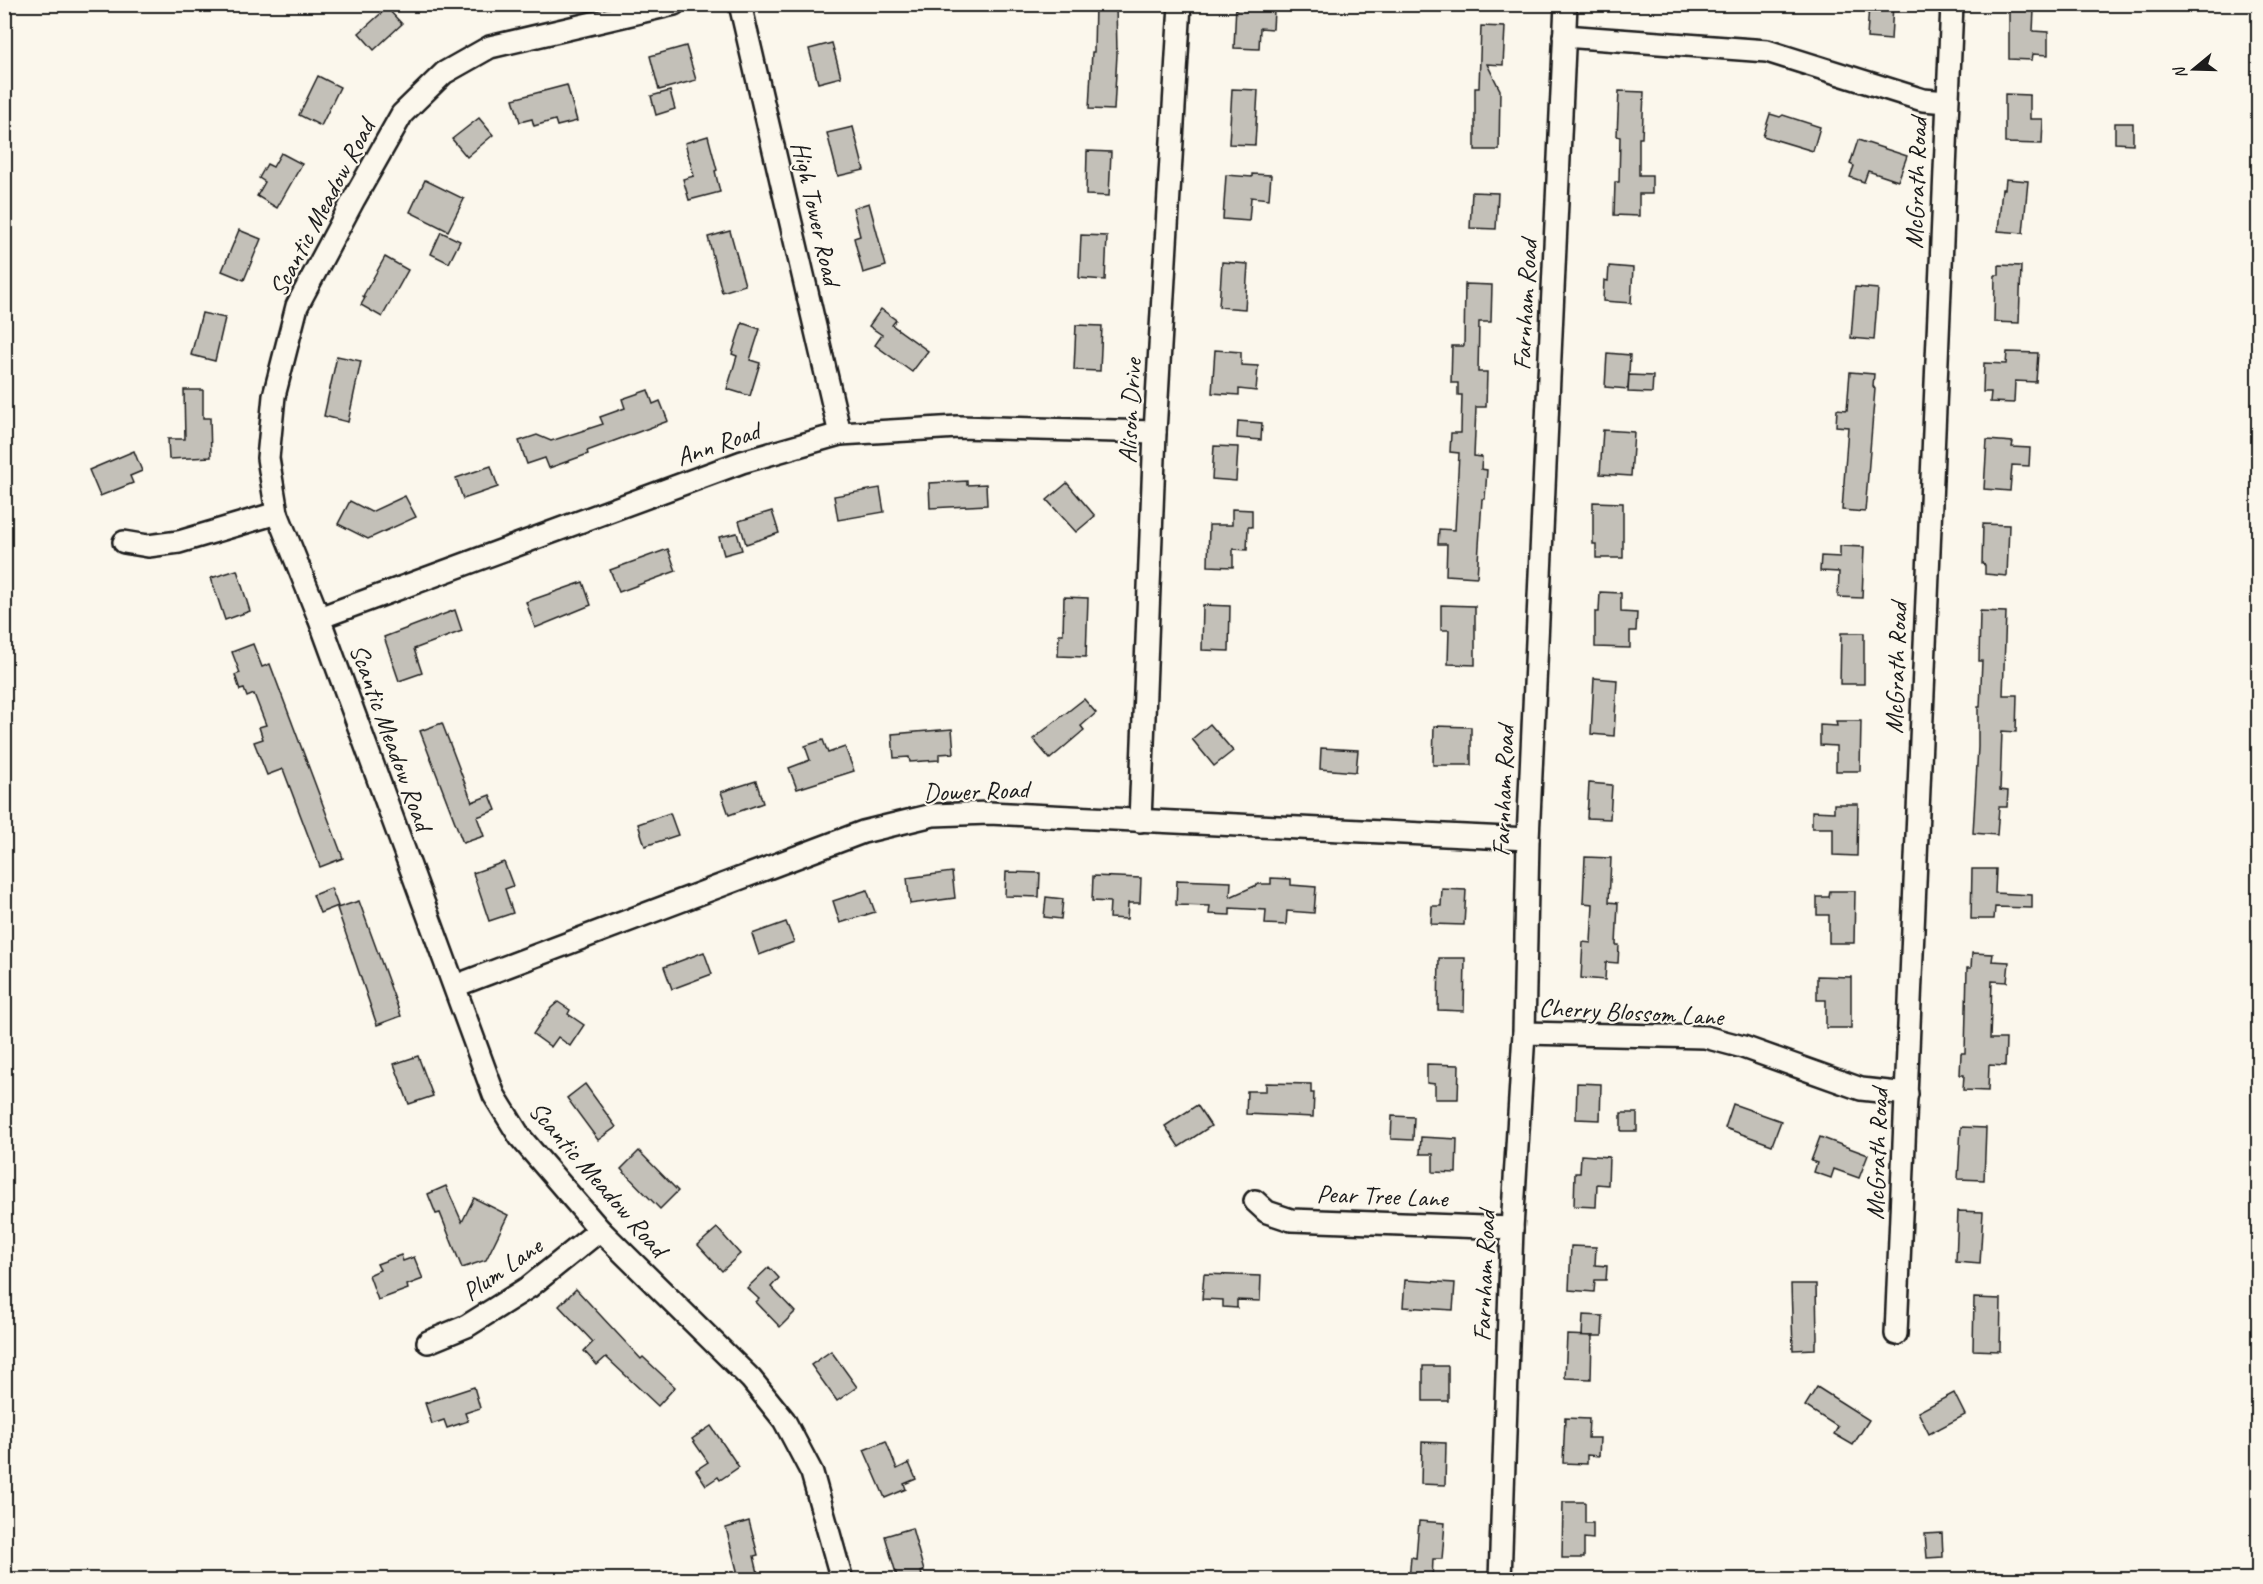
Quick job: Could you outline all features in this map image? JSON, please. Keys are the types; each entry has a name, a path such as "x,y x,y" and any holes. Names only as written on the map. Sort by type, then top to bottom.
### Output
{"street":[{"name":"Scantic Meadow Road","path":"674,4 490,47 444,73 402,114 297,306 273,406 268,458 277,513 319,618 494,1095 520,1137 600,1230 751,1379 784,1420 812,1473 842,1580"},
{"name":"High Tower Road","path":"740,4 840,434"},
{"name":"Alison Drive","path":"1140,821 1155,432 1180,4"},
{"name":"Farnham Road","path":"1500,1580 1512,1228 1524,1033 1528,839 1566,4"},
{"name":"McGrath Road","path":"1896,1334 1952,4"},
{"path":"1564,36 1767,51 1923,100 1947,102"},
{"name":"Ann Road","path":"319,618 741,462 840,434 957,427 1155,432"},
{"path":"124,542 148,546 179,542 277,513"},
{"name":"Dower Road","path":"455,986 863,832 933,815 989,813 1528,839"},
{"name":"Cherry Blossom Lane","path":"1524,1033 1705,1037 1743,1047 1861,1089 1907,1094"},
{"name":"Pear Tree Lane","path":"1255,1201 1267,1212 1291,1220 1512,1228"},
{"name":"Plum Lane","path":"428,1342 467,1326 529,1287 600,1230"}],"building":[{"path":"1095,4 1116,4 1117,54 1114,110 1089,109"},
{"path":"1236,4 1269,4 1269,9 1274,10 1273,29 1260,28 1259,49 1234,48"},
{"path":"1869,4 1893,4 1891,40 1867,38"},
{"path":"387,8 402,24 374,50 359,33"},
{"path":"2009,9 2034,10 2033,31 2048,32 2048,55 2033,54 2032,60 2009,59"},
{"path":"1481,26 1505,27 1503,65 1487,64 1500,90 1499,150 1475,150 1475,88 1479,88"},
{"path":"832,43 841,77 818,83 809,49"},
{"path":"686,46 696,80 659,90 650,56"},
{"path":"318,76 340,87 321,126 299,115"},
{"path":"567,85 577,121 557,126 555,120 534,126 532,119 520,122 513,99"},
{"path":"1232,89 1258,90 1255,145 1229,144"},
{"path":"670,91 675,109 656,115 651,96"},
{"path":"1619,91 1644,92 1642,138 1639,138 1639,175 1652,175 1652,194 1639,194 1639,216 1614,215 1615,182 1619,182 1620,137 1617,136"},
{"path":"2005,94 2030,95 2030,119 2043,119 2042,144 2005,143"},
{"path":"1770,114 1780,117 1783,115 1820,127 1813,151 1763,136"},
{"path":"479,118 493,135 467,157 452,139"},
{"path":"2115,123 2133,123 2133,144 2115,143"},
{"path":"853,127 864,170 838,176 827,133"},
{"path":"708,136 720,192 689,200 683,179 694,176 685,143"},
{"path":"1858,140 1907,156 1898,181 1868,171 1864,182 1850,177 1854,166 1850,164"},
{"path":"1087,151 1111,152 1109,196 1086,195"},
{"path":"281,153 302,164 277,208 257,196 265,182 259,178 267,164 273,167"},
{"path":"1252,174 1271,175 1269,199 1251,197 1249,221 1223,219 1226,175 1252,177"},
{"path":"2006,179 2028,181 2023,233 1998,231 2002,189 2005,189"},
{"path":"425,180 464,199 448,231 410,212"},
{"path":"1472,192 1498,193 1496,229 1470,228"},
{"path":"869,203 886,266 863,273 854,238 860,236 853,208"},
{"path":"239,230 261,239 244,280 222,271"},
{"path":"730,231 745,285 722,292 708,237"},
{"path":"441,232 460,241 449,263 431,254"},
{"path":"1081,235 1107,236 1105,280 1079,278"},
{"path":"385,257 408,270 382,317 361,305 365,298 363,296"},
{"path":"1222,262 1248,264 1245,309 1219,307"},
{"path":"1999,265 2021,266 2019,323 1994,322 1995,275 1999,275"},
{"path":"1609,266 1633,268 1631,303 1603,301 1604,280 1608,281"},
{"path":"1465,284 1492,285 1491,322 1479,322 1478,372 1487,372 1486,407 1476,407 1474,456 1482,457 1481,469 1487,470 1485,499 1482,499 1477,577 1446,575 1447,544 1438,544 1439,529 1455,530 1459,453 1450,452 1451,433 1461,433 1462,395 1458,395 1458,383 1451,383 1452,346 1464,346"},
{"path":"1855,287 1878,289 1874,340 1851,338"},
{"path":"881,309 896,320 892,325 928,351 912,372 875,345 882,335 869,326"},
{"path":"202,313 225,318 215,361 191,355"},
{"path":"742,323 760,329 750,360 760,363 750,396 727,389 737,356 732,354"},
{"path":"1076,325 1102,326 1100,371 1074,370"},
{"path":"1215,350 1241,352 1241,365 1258,366 1256,391 1239,389 1239,395 1212,393"},
{"path":"2007,352 2038,353 2036,382 2015,381 2014,403 1990,402 1991,392 1983,392 1984,363 2006,364"},
{"path":"1607,353 1630,355 1628,389 1605,387"},
{"path":"337,356 361,361 348,422 324,416"},
{"path":"1850,372 1874,374 1875,389 1865,512 1842,510 1848,427 1836,426 1837,409 1847,410"},
{"path":"1629,375 1653,376 1652,393 1628,392"},
{"path":"184,390 203,390 203,418 210,418 211,457 169,459 168,439 185,439"},
{"path":"648,390 653,404 660,401 668,421 587,451 588,454 549,468 545,458 527,464 519,441 537,435 551,441 603,424 600,417 625,408 622,399"},
{"path":"1238,421 1262,423 1261,440 1237,438"},
{"path":"1603,430 1634,432 1631,476 1600,474"},
{"path":"1987,440 2013,442 2012,447 2030,448 2029,466 2012,465 2010,491 1984,489"},
{"path":"1214,446 1238,447 1236,481 1212,479"},
{"path":"134,451 142,471 130,476 133,483 100,496 89,470"},
{"path":"491,466 498,487 463,499 456,478"},
{"path":"967,481 967,485 986,484 987,505 930,508 929,483"},
{"path":"1067,483 1095,516 1076,532 1047,500"},
{"path":"880,488 884,512 838,520 834,496"},
{"path":"405,496 416,517 368,539 338,524 350,501 371,512"},
{"path":"1593,502 1623,503 1623,558 1596,558 1596,544 1593,544"},
{"path":"1232,509 1252,510 1252,527 1248,527 1247,550 1233,549 1233,567 1208,566 1209,525 1232,525"},
{"path":"772,511 779,533 746,544 739,521"},
{"path":"1983,524 2009,525 2007,576 1985,574 1985,565 1982,564"},
{"path":"737,533 742,550 724,555 719,537"},
{"path":"1840,546 1864,547 1862,598 1838,597 1839,572 1820,571 1821,556 1840,557"},
{"path":"668,549 676,571 619,592 610,570"},
{"path":"237,570 250,611 225,620 211,578"},
{"path":"583,582 591,605 535,628 526,602"},
{"path":"1600,592 1621,593 1621,612 1637,613 1636,631 1630,631 1630,648 1595,647 1595,612 1599,612"},
{"path":"1064,597 1088,598 1086,657 1058,656 1059,634 1063,634"},
{"path":"1203,605 1230,606 1229,651 1202,650"},
{"path":"1441,605 1475,606 1475,665 1448,664 1449,630 1441,630"},
{"path":"455,610 462,631 414,649 422,673 399,681 384,637"},
{"path":"1980,611 2006,612 2003,695 2017,695 2016,732 2002,731 2000,790 2008,791 2007,807 1999,807 1997,835 1973,833 1982,661 1979,661"},
{"path":"1841,633 1864,633 1864,684 1840,684"},
{"path":"253,644 262,667 270,664 343,858 320,867 283,769 267,775 254,742 263,739 259,727 266,725 254,694 247,697 244,689 240,690 235,675 240,673 232,652"},
{"path":"1594,678 1617,680 1614,736 1591,734"},
{"path":"1084,699 1096,713 1081,726 1084,730 1050,759 1033,739"},
{"path":"1836,721 1861,721 1860,771 1836,771 1836,746 1820,745 1820,725 1837,726"},
{"path":"442,723 472,802 490,795 496,810 477,817 484,836 463,843 420,731"},
{"path":"1210,724 1233,751 1214,766 1192,739"},
{"path":"1434,726 1471,727 1471,765 1433,765"},
{"path":"952,729 954,753 939,754 939,760 910,762 909,757 894,758 892,734"},
{"path":"823,740 828,753 845,747 854,771 797,789 789,768 810,760 805,746"},
{"path":"1321,748 1358,750 1356,772 1320,769"},
{"path":"756,781 763,803 729,815 721,792"},
{"path":"1589,783 1612,785 1610,819 1587,818"},
{"path":"1834,804 1858,804 1857,856 1833,855 1833,828 1812,828 1812,811 1834,812"},
{"path":"670,813 678,835 645,846 638,824"},
{"path":"1585,857 1611,858 1609,902 1618,903 1616,945 1619,945 1618,963 1606,962 1605,980 1581,978 1583,942 1591,943 1593,904 1583,903"},
{"path":"504,862 513,886 505,889 513,913 489,921 473,873"},
{"path":"1972,869 1996,869 1995,893 2032,895 2032,908 1995,907 1994,919 1971,919"},
{"path":"952,872 955,898 910,904 907,878"},
{"path":"1006,872 1040,873 1039,897 1005,896"},
{"path":"1093,876 1141,878 1140,903 1128,903 1127,919 1109,918 1110,902 1092,901"},
{"path":"1271,878 1291,879 1291,885 1316,887 1314,913 1287,911 1286,925 1265,924 1266,910 1230,908 1230,915 1209,914 1210,906 1176,905 1177,880 1231,882 1230,897 1259,884 1271,884"},
{"path":"331,888 338,906 320,913 313,895"},
{"path":"1442,889 1466,890 1464,925 1431,924 1432,906 1441,906"},
{"path":"867,890 875,912 840,923 833,901"},
{"path":"1830,891 1855,891 1854,943 1829,943 1829,915 1817,915 1817,897 1829,897"},
{"path":"1046,897 1063,899 1061,919 1044,917"},
{"path":"359,901 401,1016 377,1025 337,908"},
{"path":"786,922 794,942 759,955 752,934"},
{"path":"704,952 712,974 672,989 664,967"},
{"path":"1972,953 1993,954 1992,961 2009,962 2007,982 1992,981 1990,1039 2006,1039 2005,1066 1989,1065 1988,1091 1963,1090 1964,1075 1960,1075 1961,1053 1965,1053 1967,968 1971,968"},
{"path":"1439,958 1465,958 1464,1011 1438,1010"},
{"path":"1817,976 1851,977 1851,1028 1826,1028 1826,1000 1817,1000"},
{"path":"558,1002 570,1010 568,1014 584,1025 570,1046 558,1037 551,1047 533,1034 551,1008"},
{"path":"418,1056 433,1096 409,1104 394,1064"},
{"path":"1427,1064 1459,1065 1458,1099 1435,1099 1435,1084 1427,1083"},
{"path":"1266,1083 1311,1084 1311,1093 1314,1093 1313,1117 1246,1114 1247,1091 1266,1091"},
{"path":"1577,1083 1601,1084 1600,1120 1576,1119"},
{"path":"585,1084 616,1127 598,1140 567,1098"},
{"path":"1733,1104 1781,1121 1772,1145 1725,1128"},
{"path":"1197,1105 1211,1126 1179,1147 1165,1126"},
{"path":"1621,1113 1637,1113 1637,1131 1621,1131"},
{"path":"1392,1116 1414,1117 1413,1140 1391,1139"},
{"path":"1961,1127 1986,1128 1984,1180 1958,1179"},
{"path":"1421,1137 1457,1139 1456,1173 1433,1172 1433,1154 1420,1154"},
{"path":"1820,1137 1868,1155 1859,1178 1834,1169 1831,1178 1814,1172 1817,1163 1811,1161"},
{"path":"639,1151 678,1191 660,1209 621,1169"},
{"path":"1581,1155 1609,1157 1608,1185 1597,1184 1596,1207 1574,1206 1575,1173 1580,1173"},
{"path":"446,1186 462,1222 474,1198 508,1215 486,1260 462,1268 440,1213 436,1214 428,1194"},
{"path":"1958,1211 1983,1212 1980,1264 1956,1262"},
{"path":"717,1228 740,1254 722,1271 698,1245"},
{"path":"1571,1246 1596,1247 1595,1265 1607,1266 1606,1280 1595,1280 1594,1292 1569,1290"},
{"path":"401,1255 403,1261 414,1257 423,1279 407,1285 408,1289 378,1300 369,1275 380,1270 377,1264"},
{"path":"769,1267 779,1278 771,1287 795,1312 780,1327 756,1302 759,1299 747,1288"},
{"path":"1204,1274 1261,1276 1260,1301 1237,1300 1237,1308 1223,1307 1223,1300 1202,1299"},
{"path":"1405,1280 1455,1283 1453,1310 1403,1307"},
{"path":"1791,1284 1816,1284 1817,1339 1815,1349 1793,1350"},
{"path":"576,1289 641,1359 643,1357 675,1387 658,1406 606,1357 597,1365 584,1351 593,1342 559,1306"},
{"path":"1974,1298 2001,1299 2000,1351 1973,1350"},
{"path":"1583,1315 1603,1316 1602,1336 1582,1336"},
{"path":"1567,1335 1592,1336 1591,1379 1565,1378"},
{"path":"831,1351 857,1387 837,1401 811,1365"},
{"path":"1423,1366 1448,1366 1448,1401 1423,1401"},
{"path":"474,1387 480,1408 465,1413 468,1421 447,1428 444,1420 432,1424 425,1403"},
{"path":"1817,1387 1869,1420 1853,1445 1834,1434 1838,1427 1805,1406"},
{"path":"1954,1393 1965,1415 1929,1434 1918,1412"},
{"path":"1565,1418 1589,1419 1588,1438 1600,1438 1599,1456 1587,1455 1587,1464 1563,1463"},
{"path":"711,1426 739,1467 720,1480 718,1477 706,1485 696,1470 708,1462 692,1439"},
{"path":"886,1441 897,1469 909,1463 916,1479 904,1484 906,1489 885,1498 864,1450"},
{"path":"1422,1442 1446,1443 1445,1485 1421,1484"},
{"path":"1563,1502 1585,1502 1585,1523 1593,1523 1593,1539 1584,1538 1584,1558 1562,1558"},
{"path":"749,1521 758,1555 754,1556 758,1573 739,1578 726,1528"},
{"path":"1419,1521 1445,1523 1442,1559 1433,1559 1432,1580 1409,1580 1411,1557 1416,1558"},
{"path":"912,1528 924,1571 921,1572 923,1580 898,1580 885,1536"},
{"path":"1942,1533 1943,1557 1927,1558 1925,1534"}]}
